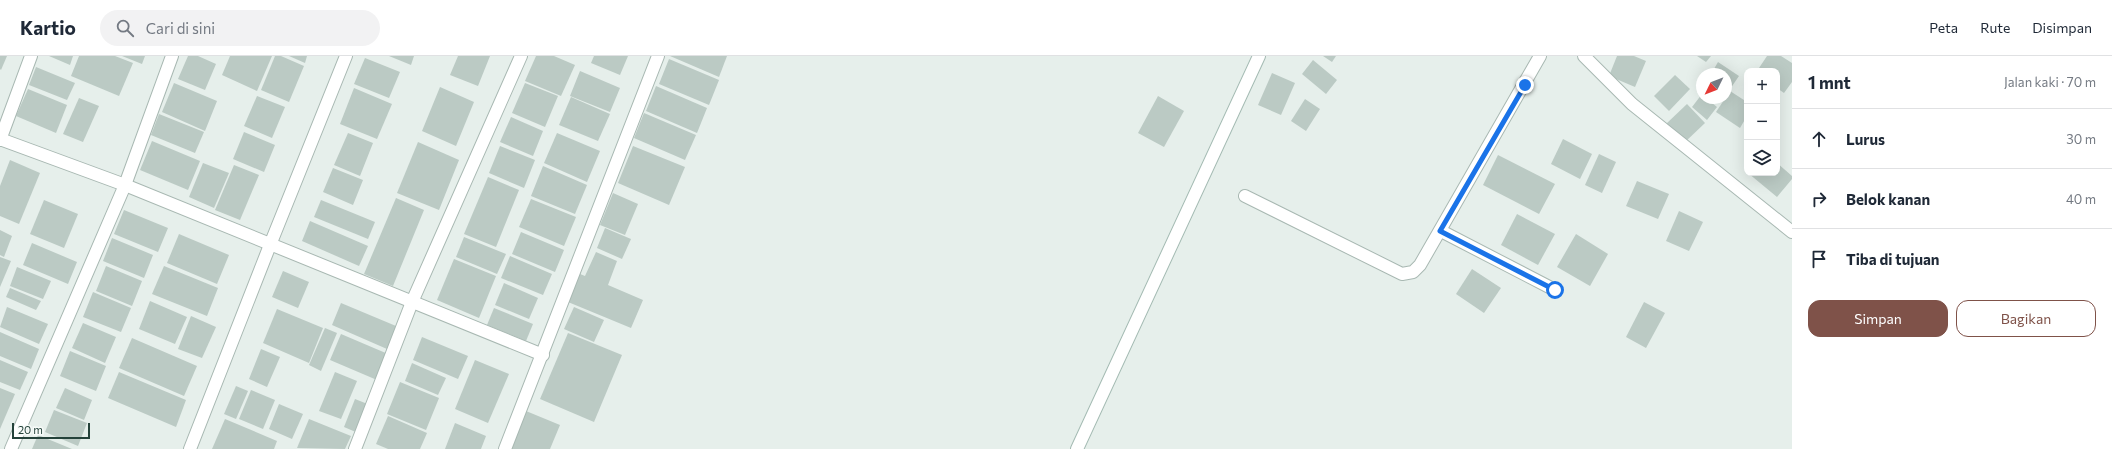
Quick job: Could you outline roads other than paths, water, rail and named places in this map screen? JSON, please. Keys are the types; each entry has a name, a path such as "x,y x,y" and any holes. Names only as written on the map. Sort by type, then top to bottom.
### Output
{"street":[{"path":"31,56 0,139 125,185 543,355"},
{"path":"11,449 125,185 172,56"},
{"path":"190,449 270,244 346,56"},
{"path":"355,449 412,302 521,56"},
{"path":"505,449 543,355 658,56"},
{"path":"1077,449 1259,56"},
{"path":"1245,196 1402,274 1408,274 1418,269 1540,56"},
{"path":"1584,56 1632,104 1792,232"},
{"path":"1440,231 1555,290"}]}
